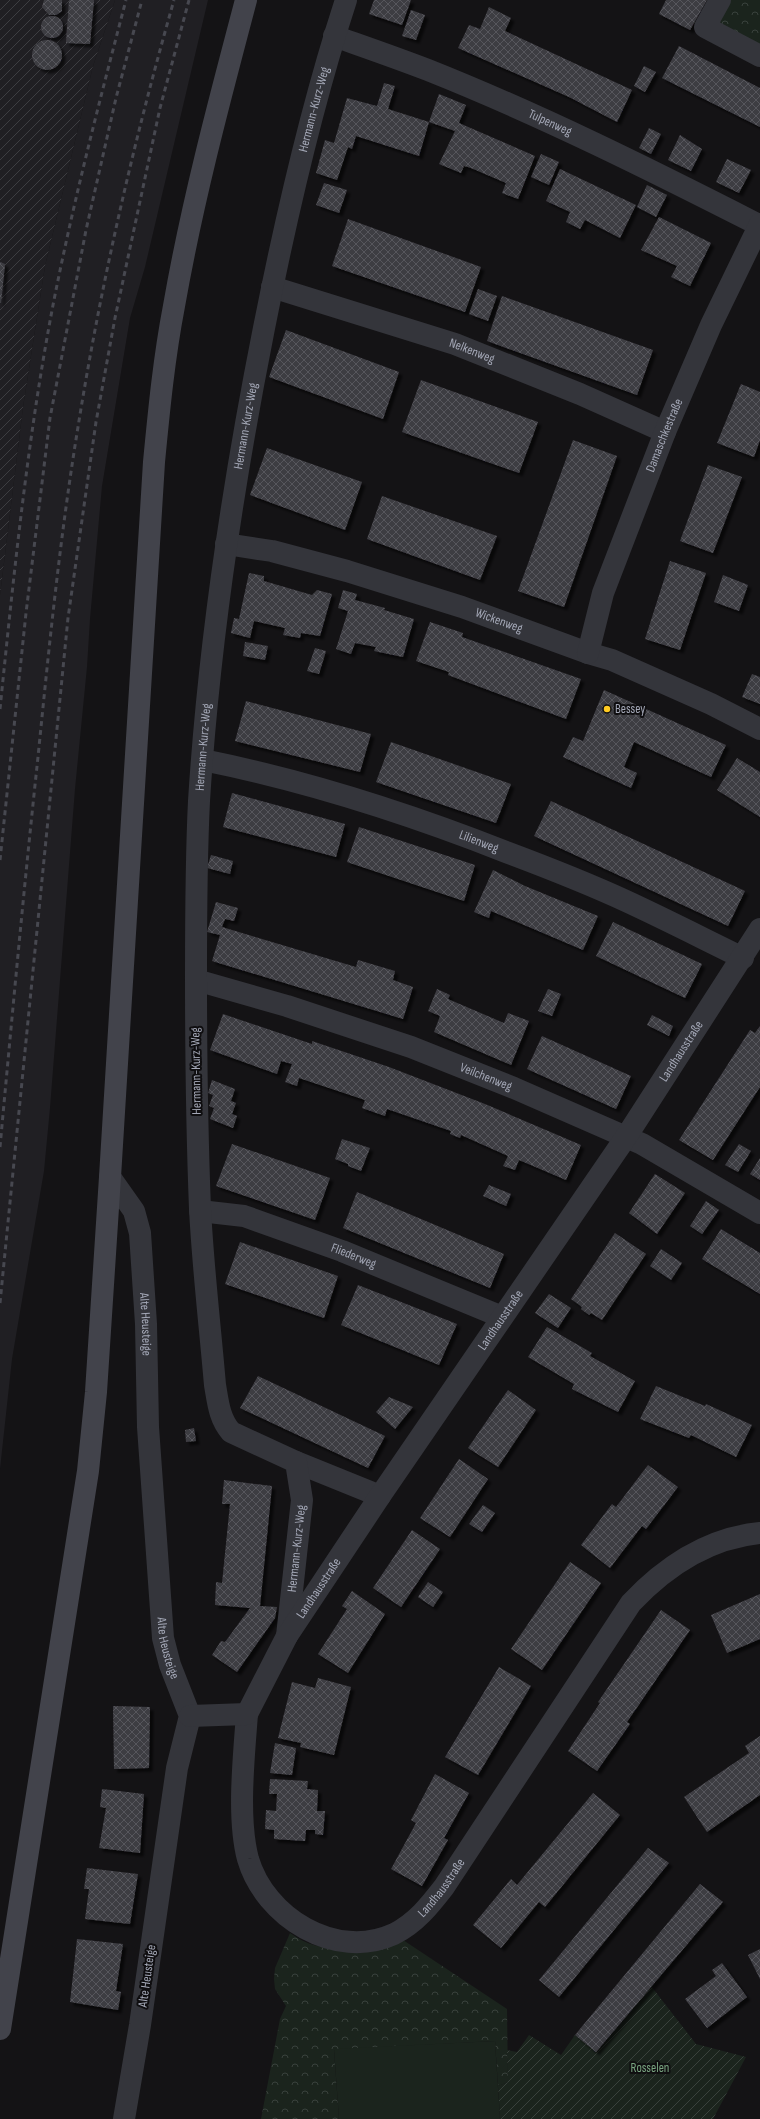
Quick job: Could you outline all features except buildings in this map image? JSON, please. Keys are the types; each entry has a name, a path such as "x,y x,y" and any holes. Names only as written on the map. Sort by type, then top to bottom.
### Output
{"main road":[{"path":"0,2029 88,1471 96,1392 154,462 163,376 174,307 196,192 246,0"}],"street":[{"name":"Hermann-Kurz-Weg","path":"346,0 334,36 302,155 272,287 244,426 226,544 212,654 196,871 195,1058 200,1211 215,1385 224,1424 231,1432 296,1462 380,1496"},
{"path":"720,0 705,27 760,56"},
{"name":"Tulpenweg","path":"334,36 428,70 553,124 682,185 760,225"},
{"name":"Damaschkestraße","path":"588,653 603,593 665,432 711,325 760,225"},
{"name":"Nelkenweg","path":"272,287 455,344 580,394 665,432"},
{"name":"Wickenweg","path":"226,544 272,551 409,589 626,666 711,704 760,729"},
{"name":"Lilienweg","path":"203,760 265,772 440,826 552,870 625,901 743,958"},
{"name":"Landhausstraße","path":"759,935 626,1137 380,1496 287,1636 247,1714 243,1788 245,1838 252,1870 262,1888 286,1916 299,1926 324,1938 366,1941 393,1934 420,1916 444,1887 631,1603 657,1578 683,1558 706,1546 729,1538 760,1533"},
{"name":"Veilchenweg","path":"196,980 286,1006 411,1047 514,1088 642,1144 760,1213"},
{"name":"Alte Heusteige","path":"110,1176 134,1211 140,1233 146,1324 148,1426 163,1638 170,1665 190,1716 177,1768 140,2025 124,2119"},
{"name":"Fliederweg","path":"200,1211 227,1213 251,1219 342,1251 502,1317"},
{"name":"Hermann-Kurz-Weg","path":"287,1636 302,1500 296,1462"},
{"path":"190,1716 247,1714"}],"shaded area":[{"path":"0,0 115,0 93,66 45,266 23,407 0,595"},
{"path":"115,0 208,0 145,267 130,318 102,486 75,789 44,1171 12,1359 0,1469 0,595 23,407 45,266 93,66"}],"green space":[{"path":"727,0 760,0 760,46 721,24 719,21"},
{"path":"290,1933 303,1941 317,1946 331,1948 359,1947 403,1940 507,2009 508,2082 498,2086 495,2041 334,2050 339,2119 261,2119 280,2019 286,2006 275,1989 275,1968"},
{"name":"Rosselen","path":"651,1986 696,2044 746,2057 713,2119 500,2119 498,2086 508,2082 507,2050 517,2052 529,2035 561,2055 575,2035 597,2052"},
{"path":"495,2041 500,2119 339,2119 334,2049"}],"railway":[{"path":"0,709 22,503 45,350 54,300 79,187 126,0"},
{"path":"0,860 26,613 50,418 86,230 116,98 142,0"},
{"path":"0,1147 46,674 60,551 72,468 87,373 108,266 145,106 174,0"},
{"path":"0,1303 68,618 96,422 115,318 160,108 189,0"}],"place":[{"name":"Bessey","path":"607,709"}]}
